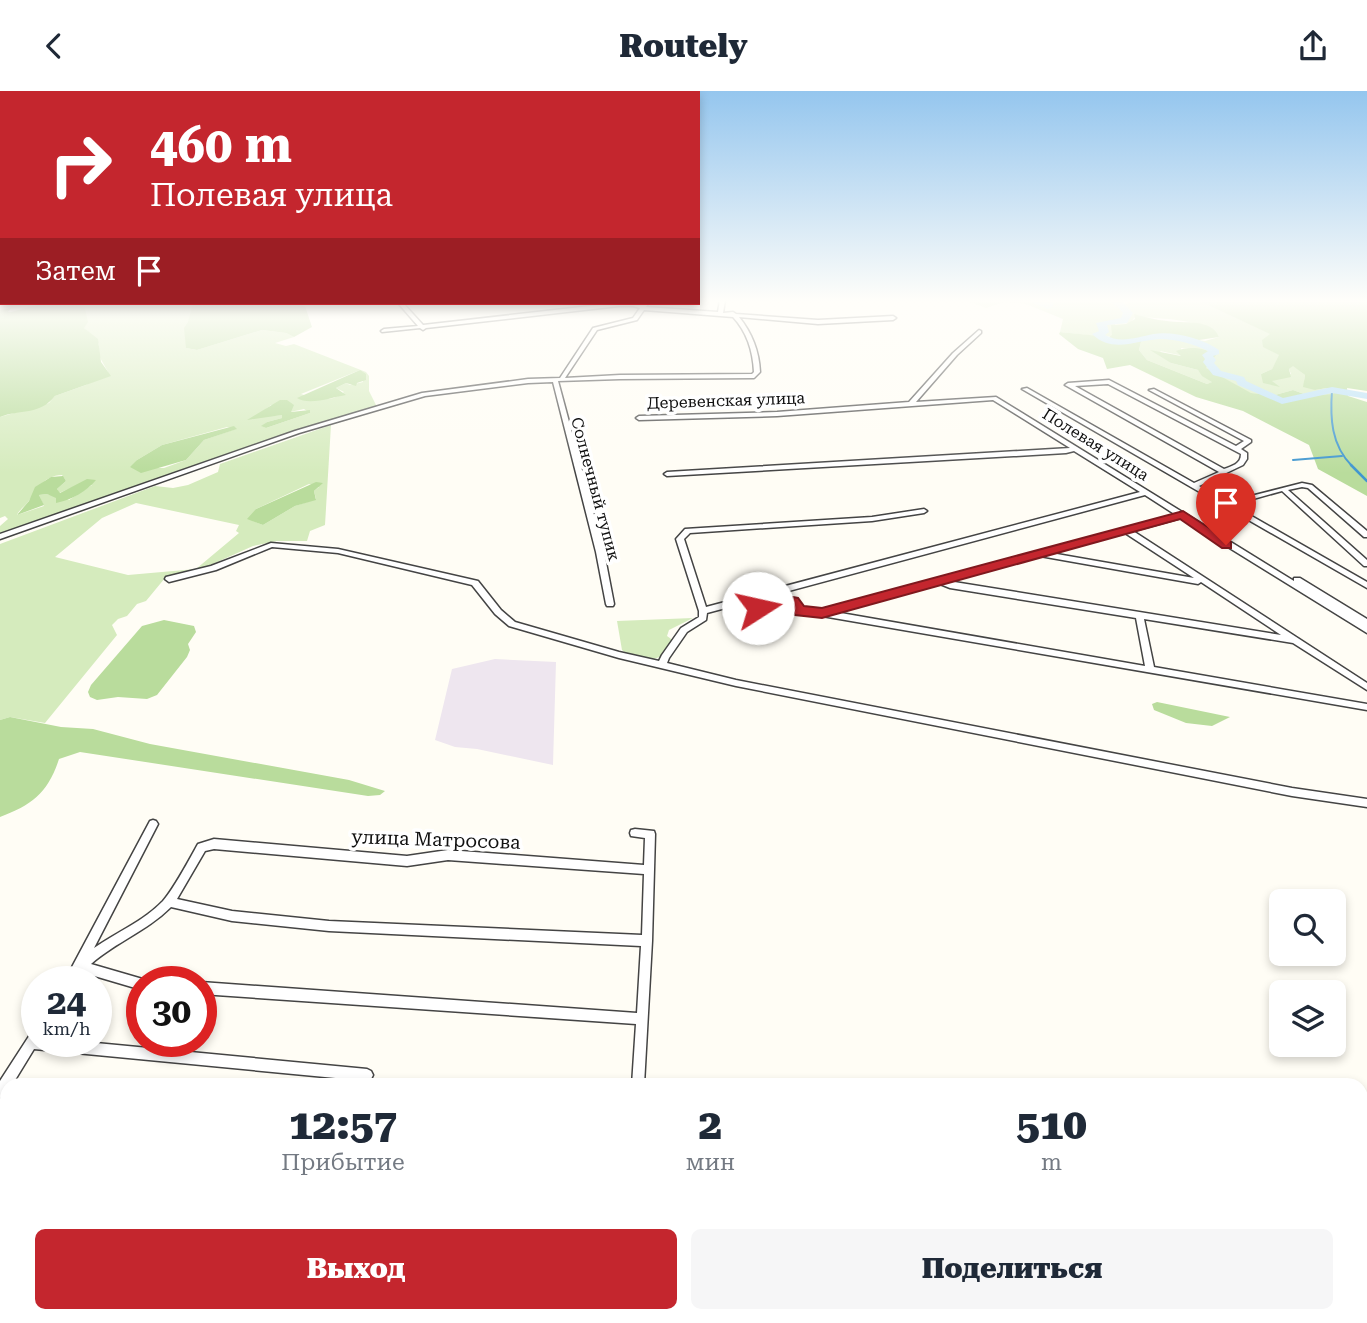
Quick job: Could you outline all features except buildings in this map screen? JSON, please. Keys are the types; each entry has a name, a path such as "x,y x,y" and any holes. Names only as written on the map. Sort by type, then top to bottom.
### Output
{"street":[{"path":"558,380 574,357"},
{"path":"0,537 336,421 437,391 558,380 754,376 757,372 756,357"},
{"path":"910,405 952,357"},
{"name":"Солнечный тупик","path":"558,380 610,604"},
{"path":"1194,486 1224,472 1244,459 1244,453 1109,382 1068,385 1224,472"},
{"path":"1025,389 1367,585"},
{"path":"1152,390 1249,441 1236,449"},
{"name":"Полевая улица","path":"986,399 995,398 1188,521 1367,623"},
{"name":"Деревенская улица","path":"639,418 778,414 986,399"},
{"path":"667,474 1066,451 1076,448"},
{"path":"1236,493 1246,499 1302,485 1310,486 1367,535"},
{"path":"1283,489 1367,564"},
{"path":"703,611 1143,493"},
{"path":"662,666 665,657 684,630 703,618 680,539 685,533 872,519 924,511"},
{"path":"822,613 1184,516"},
{"path":"1126,530 1367,687"},
{"path":"169,579 213,568 271,545 338,551 475,583 498,613 512,624 662,666 1292,792 1367,803"},
{"path":"1038,554 1203,582"},
{"name":"Полевая улица","path":"1287,578 1367,630"},
{"path":"940,581 1009,596 1294,640"},
{"path":"758,608 793,602 800,611 1367,707"},
{"path":"1140,617 1150,670"},
{"name":"улица Матросова","path":"80,966 153,824"},
{"path":"635,833 650,834 638,1078"},
{"name":"улица Матросова","path":"80,966 94,952 159,913 169,902 202,847 214,844 407,861 448,855 649,870"},
{"path":"169,902 232,916 329,926 647,941"},
{"path":"217,989 642,1019"},
{"path":"112,1047 368,1075"},
{"path":"9,1078 22,1057"}],"shaded area":[{"path":"495,659 556,662 553,765 455,747 435,740 452,669"}],"green space":[{"path":"0,357 100,357 111,376 55,396 42,407 0,417"},
{"path":"100,357 329,357 366,372 369,376 369,391 377,407 298,429 0,534 0,526 8,519 5,516 0,518 0,417 49,403 55,396 86,385 108,372","holes":["360,370 363,382 350,385 346,383 336,388 344,392 334,398 301,394","293,404 290,412 304,409 310,413 266,428 262,426 282,418 282,415 256,417 250,421 271,405","227,427 236,429 204,440 186,460 164,468 134,468 137,460 162,445","62,475 66,481 57,489 59,493 82,483 92,485 69,500 47,494 39,495 44,506 17,515 42,484 50,478"]},
{"path":"1102,357 1145,357 1207,384 1212,382 1198,370 1171,363 1162,357 1214,357 1206,368 1251,393 1275,395 1293,390 1307,395 1334,394 1327,388 1315,390 1303,387 1305,375 1293,366 1289,369 1291,377 1272,381 1280,387 1263,383 1261,374 1272,369 1278,357 1367,357 1367,391 1347,388 1348,396 1367,402 1367,496 1318,469 1309,445 1243,411 1196,397 1130,365 1107,369"},
{"path":"1145,357 1166,357 1171,363 1198,370 1213,382 1207,384"},
{"path":"1208,357 1279,357 1272,369 1261,374 1279,387 1271,381 1291,374 1289,369 1293,365 1305,375 1304,381 1315,390 1327,388 1336,394 1307,395 1293,390 1275,395 1250,393 1205,368"},
{"path":"360,370 366,374 366,380 356,386 346,383 336,388 346,395 314,401 297,398"},
{"path":"280,400 287,400 294,405 291,412 310,410 310,413 266,428 261,426 282,418 282,415 247,420"},
{"path":"331,425 325,525 310,531 307,541 277,541 253,546 197,571 165,578 146,601 137,604 127,616 112,625 117,635 45,723 10,717 0,720 0,544 155,486 173,488 188,485 218,472 220,464","holes":["309,484 319,487 314,491 316,499 295,506 263,525 253,521 256,509","136,503 239,525 236,531 239,533 196,569 128,575 55,557 102,518"]},
{"path":"234,426 237,429 204,440 186,460 141,473 130,467 162,445"},
{"path":"63,476 66,481 57,489 60,493 87,479 96,480 79,495 62,502 56,503 56,498 47,494 39,495 44,505 17,515 29,501 35,487 51,477"},
{"path":"316,482 323,483 314,491 316,500 295,506 263,525 247,519 256,509"},
{"path":"693,618 669,630 667,636 674,641 660,657 653,659 627,654 622,650 617,621"},
{"path":"164,620 194,626 196,632 188,644 190,650 187,657 157,695 147,699 118,697 97,700 90,697 88,692 91,685 142,626"},
{"path":"1157,702 1230,717 1212,726 1186,723 1154,710 1152,704"},
{"path":"10,717 61,727 93,729 150,744 349,780 385,791 380,795 368,796 80,752 59,759 50,781 37,796 21,808 0,817 0,720"}],"waterway":[{"path":"1209,357 1211,360 1208,362 1217,373 1240,379 1242,383 1282,401 1332,390 1367,396"},
{"path":"1332,390 1333,431 1340,449 1352,466"},
{"path":"1293,460 1342,456"},
{"path":"1352,466 1367,481"}],"route":[{"path":"758,608 793,602 800,611 822,613 1183,515 1226,545"}]}
